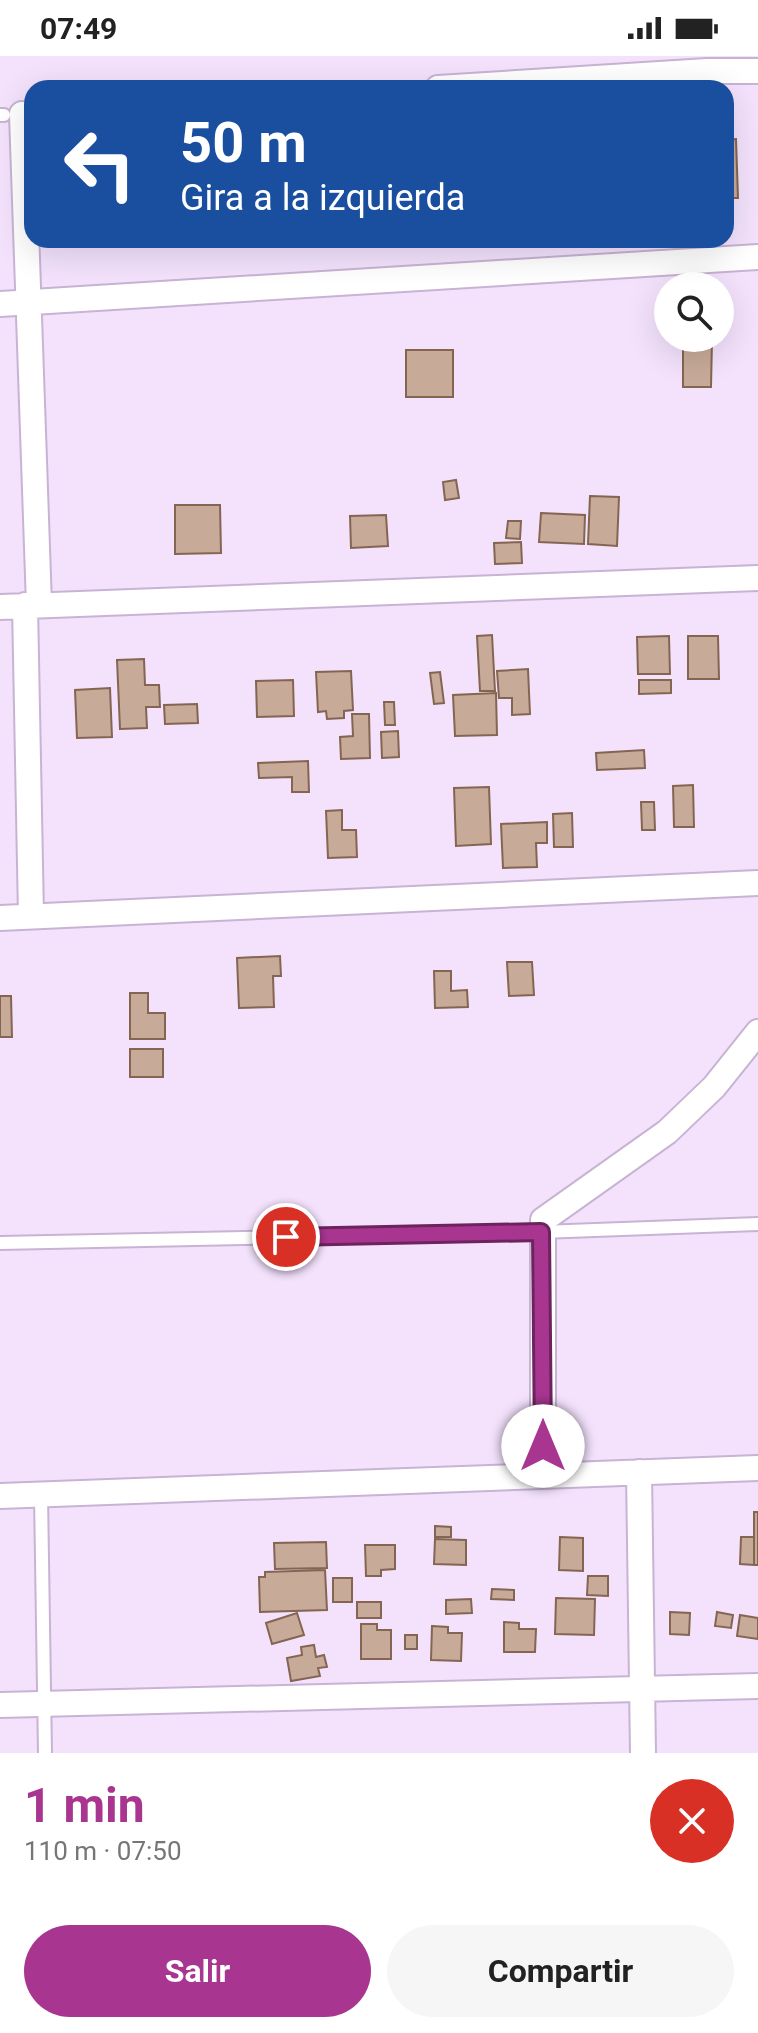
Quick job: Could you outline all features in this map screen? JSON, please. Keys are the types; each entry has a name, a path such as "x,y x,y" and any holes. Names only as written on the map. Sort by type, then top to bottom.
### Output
{"street":[{"path":"528,80 708,64 758,71"},
{"path":"15,114 24,245"},
{"path":"24,248 28,303 32,605 31,916"},
{"path":"0,304 758,257"},
{"path":"0,607 758,578"},
{"path":"0,918 758,883"},
{"path":"543,1476 543,1220 667,1132 714,1087 758,1032"},
{"path":"0,1496 758,1468"},
{"path":"639,1472 643,1753"},
{"path":"0,1705 758,1686"}],"lane":[{"path":"0,1243 541,1232 758,1224"},
{"path":"41,1495 45,1753"}],"building":[{"path":"736,139 738,198 734,198"},
{"path":"406,350 453,350 453,397 406,397"},
{"path":"683,352 712,352 711,387 683,387"},
{"path":"456,480 459,498 445,500 443,482"},
{"path":"590,496 619,497 617,546 588,544"},
{"path":"175,505 220,505 221,553 175,554"},
{"path":"541,513 585,515 584,544 539,542"},
{"path":"386,515 388,546 351,548 350,516"},
{"path":"508,521 521,521 520,539 506,538"},
{"path":"521,542 522,563 495,564 494,543"},
{"path":"492,635 495,691 480,691 477,636"},
{"path":"669,636 670,674 638,674 637,637"},
{"path":"688,636 718,636 719,679 688,679"},
{"path":"144,659 145,685 159,685 160,707 146,707 147,728 120,729 117,660"},
{"path":"528,669 530,714 512,715 512,698 499,698 497,671"},
{"path":"351,671 353,710 344,711 344,718 327,719 326,711 318,712 316,672"},
{"path":"440,672 444,703 434,704 430,673"},
{"path":"293,680 294,716 257,717 256,681"},
{"path":"639,680 671,680 671,693 639,694"},
{"path":"110,688 112,737 77,738 75,690"},
{"path":"496,693 497,735 455,736 453,695"},
{"path":"384,702 394,702 395,725 385,725"},
{"path":"197,704 198,723 165,724 164,705"},
{"path":"352,714 369,714 370,758 341,759 340,737 353,736"},
{"path":"398,731 399,757 382,758 381,732"},
{"path":"644,750 645,768 597,770 596,753"},
{"path":"308,761 309,792 292,792 292,777 259,778 258,763"},
{"path":"693,785 694,827 674,827 673,786"},
{"path":"489,787 491,844 456,846 454,788"},
{"path":"641,802 654,802 655,830 642,830"},
{"path":"342,810 342,830 356,830 357,857 328,858 326,811"},
{"path":"572,813 573,847 554,847 553,814"},
{"path":"547,822 547,843 536,843 537,867 503,868 501,824"},
{"path":"280,956 281,976 273,976 274,1007 239,1008 237,958"},
{"path":"507,962 532,962 534,995 509,996"},
{"path":"434,971 451,971 451,991 467,990 468,1007 435,1008"},
{"path":"130,993 148,993 148,1013 165,1013 165,1039 130,1039"},
{"path":"0,996 11,996 12,1037 0,1037"},
{"path":"130,1049 163,1049 163,1077 130,1077"},
{"path":"754,1512 758,1512 758,1565 754,1565"},
{"path":"435,1526 451,1527 451,1537 435,1537"},
{"path":"560,1537 583,1538 583,1571 559,1570"},
{"path":"741,1537 754,1537 754,1565 740,1564"},
{"path":"435,1539 466,1540 466,1565 434,1564"},
{"path":"326,1542 327,1568 275,1569 274,1543"},
{"path":"365,1545 395,1545 395,1569 381,1570 381,1576 366,1576"},
{"path":"325,1570 327,1610 260,1612 259,1577 265,1577 265,1572"},
{"path":"588,1576 608,1576 608,1596 587,1595"},
{"path":"333,1578 352,1578 352,1602 333,1602"},
{"path":"492,1589 514,1590 514,1600 491,1599"},
{"path":"556,1598 595,1599 594,1635 555,1634"},
{"path":"471,1599 472,1613 446,1614 446,1600"},
{"path":"357,1602 381,1602 381,1618 357,1618"},
{"path":"670,1612 690,1613 689,1635 670,1634"},
{"path":"717,1612 733,1615 731,1628 715,1626"},
{"path":"297,1613 304,1635 272,1644 266,1623"},
{"path":"740,1615 758,1618 758,1639 737,1636"},
{"path":"504,1622 519,1623 519,1629 536,1629 535,1652 504,1652"},
{"path":"361,1624 377,1624 377,1630 391,1630 391,1659 361,1659"},
{"path":"432,1626 448,1627 448,1633 462,1633 461,1661 431,1660"},
{"path":"405,1635 417,1635 417,1649 405,1649"},
{"path":"314,1645 316,1657 324,1655 327,1667 318,1668 320,1676 291,1681 287,1658 302,1655 301,1647"}],"route":[{"path":"286,1237 541,1232 543,1446"}]}
